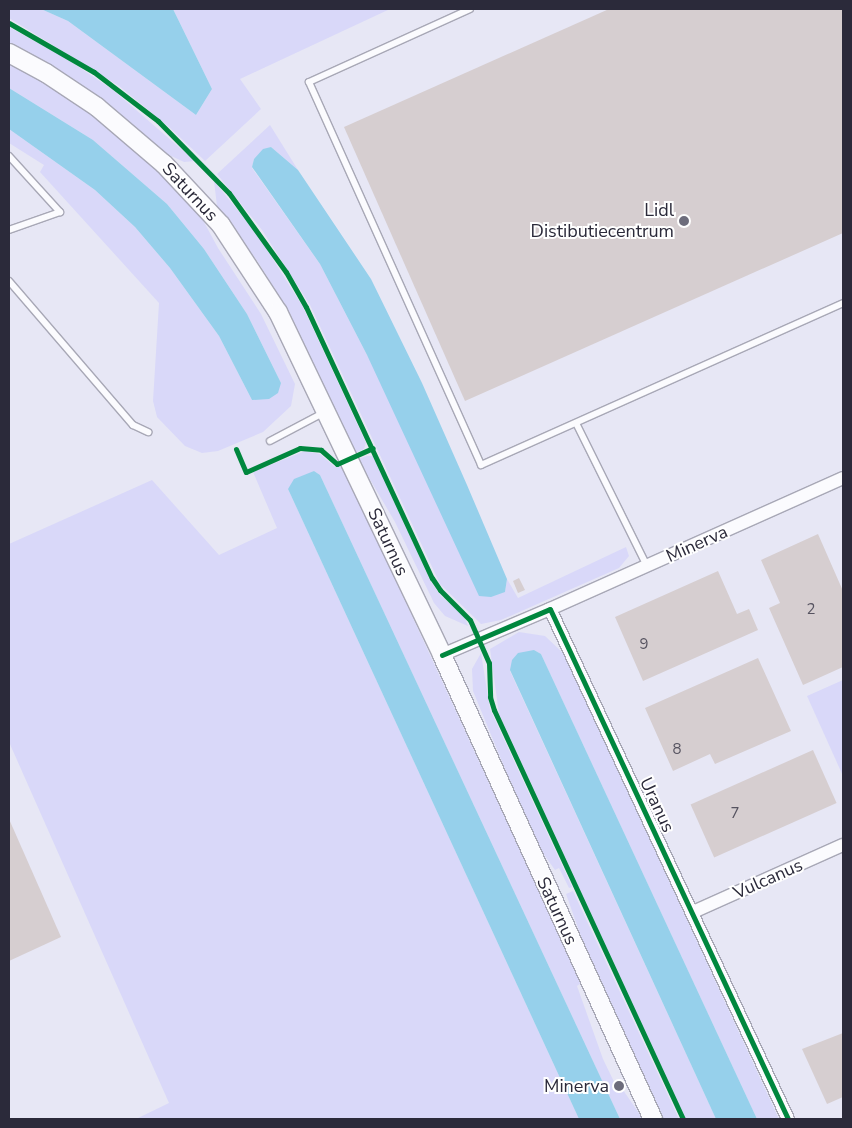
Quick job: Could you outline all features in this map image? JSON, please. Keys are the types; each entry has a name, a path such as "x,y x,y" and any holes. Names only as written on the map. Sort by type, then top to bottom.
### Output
{"main road":[{"name":"Saturnus","path":"9,53 66,86 117,122 203,204 248,262 278,312 442,655 653,1119"}],"street":[{"name":"Minerva","path":"550,609 843,478"},
{"path":"442,655 550,609"},
{"name":"Uranus","path":"550,609 788,1119"},
{"name":"Vulcanus","path":"693,912 843,845"}],"lane":[{"path":"470,9 309,82 481,465 843,304"},
{"path":"9,156 60,212 9,230"},
{"path":"9,281 133,425 148,432"},
{"path":"270,441 327,412"},
{"path":"576,423 647,566"}],"shaded area":[{"path":"9,9 41,9 68,21 196,115 212,89 173,9 390,9 240,79 261,109 205,161 169,127 119,86 9,18"},
{"path":"41,9 173,9 212,89 196,115 68,21"},
{"path":"9,27 67,59 113,90 195,161 184,162 167,154 81,86 9,43"},
{"path":"9,63 48,83 97,118 148,159 197,209 218,248 261,314 295,384 291,406 263,432 218,451 202,453 185,446 157,417 153,401 159,303 40,172 44,165 9,143 9,129 95,190 135,227 170,268 219,336 252,400 281,383 247,314 204,249 167,204 93,140 9,88"},
{"path":"9,88 93,140 167,204 204,249 247,314 281,383 278,393 269,399 252,400 219,336 170,268 135,227 95,190 9,129"},
{"path":"270,125 298,170 271,147 254,159 252,168 320,264 367,355 505,592 507,579 518,598 626,547 629,556 619,568 501,620 481,624 440,584 310,305 262,230 217,174"},
{"path":"271,147 298,170 371,279 422,383 467,485 507,579 505,592 491,597 479,596 367,355 320,264 252,167 254,159 263,149"},
{"path":"214,181 257,234 303,307 366,443 364,449 355,453 290,314 258,262 217,206"},
{"path":"305,451 320,454 335,467 343,466 581,983 577,986 603,1059 619,1092 623,1090 643,1119 620,1119 320,475 314,471 288,489 579,1119 136,1119 169,1103 9,742 9,544 152,480 219,555 277,528 253,472"},
{"path":"373,456 431,582 441,596 464,616 468,626 445,616 434,603 395,522 358,459"},
{"path":"314,471 320,475 620,1119 579,1119 288,489 294,479"},
{"path":"519,632 545,636 564,654 779,1119 757,1119 541,654 534,650 510,671 716,1119 686,1119 499,714 490,649"},
{"path":"534,650 541,654 757,1119 716,1119 510,670 512,660 518,653"},
{"path":"481,653 490,709 572,887 569,888 559,868 555,870 535,842 473,691 472,669"},
{"path":"843,680 843,776 807,696"},
{"path":"573,891 679,1119 662,1119 589,959 566,894"}],"building":[{"path":"609,9 843,9 843,233 465,401 344,127"},
{"path":"818,534 843,591 843,667 803,685 769,608 780,603 761,560"},
{"path":"718,571 737,614 749,609 758,630 643,681 615,617"},
{"path":"519,578 525,590 518,593 513,581"},
{"path":"758,658 791,731 715,764 710,754 673,771 645,708"},
{"path":"813,750 837,803 714,857 691,805"},
{"path":"9,819 61,937 9,961"},
{"path":"843,1033 843,1097 827,1104 802,1049"}],"cycle path":[{"path":"9,23 94,72 158,121 229,193 286,272 306,307 432,578 440,590 470,620 489,663 490,697 494,710 683,1119"},
{"path":"236,449 246,472 300,448 321,450 337,464 373,448"},
{"path":"442,655 550,609 788,1119"}],"place":[{"name":"Lidl Distibutiecentrum","path":"684,221"},
{"name":"Minerva","path":"619,1086"}]}
